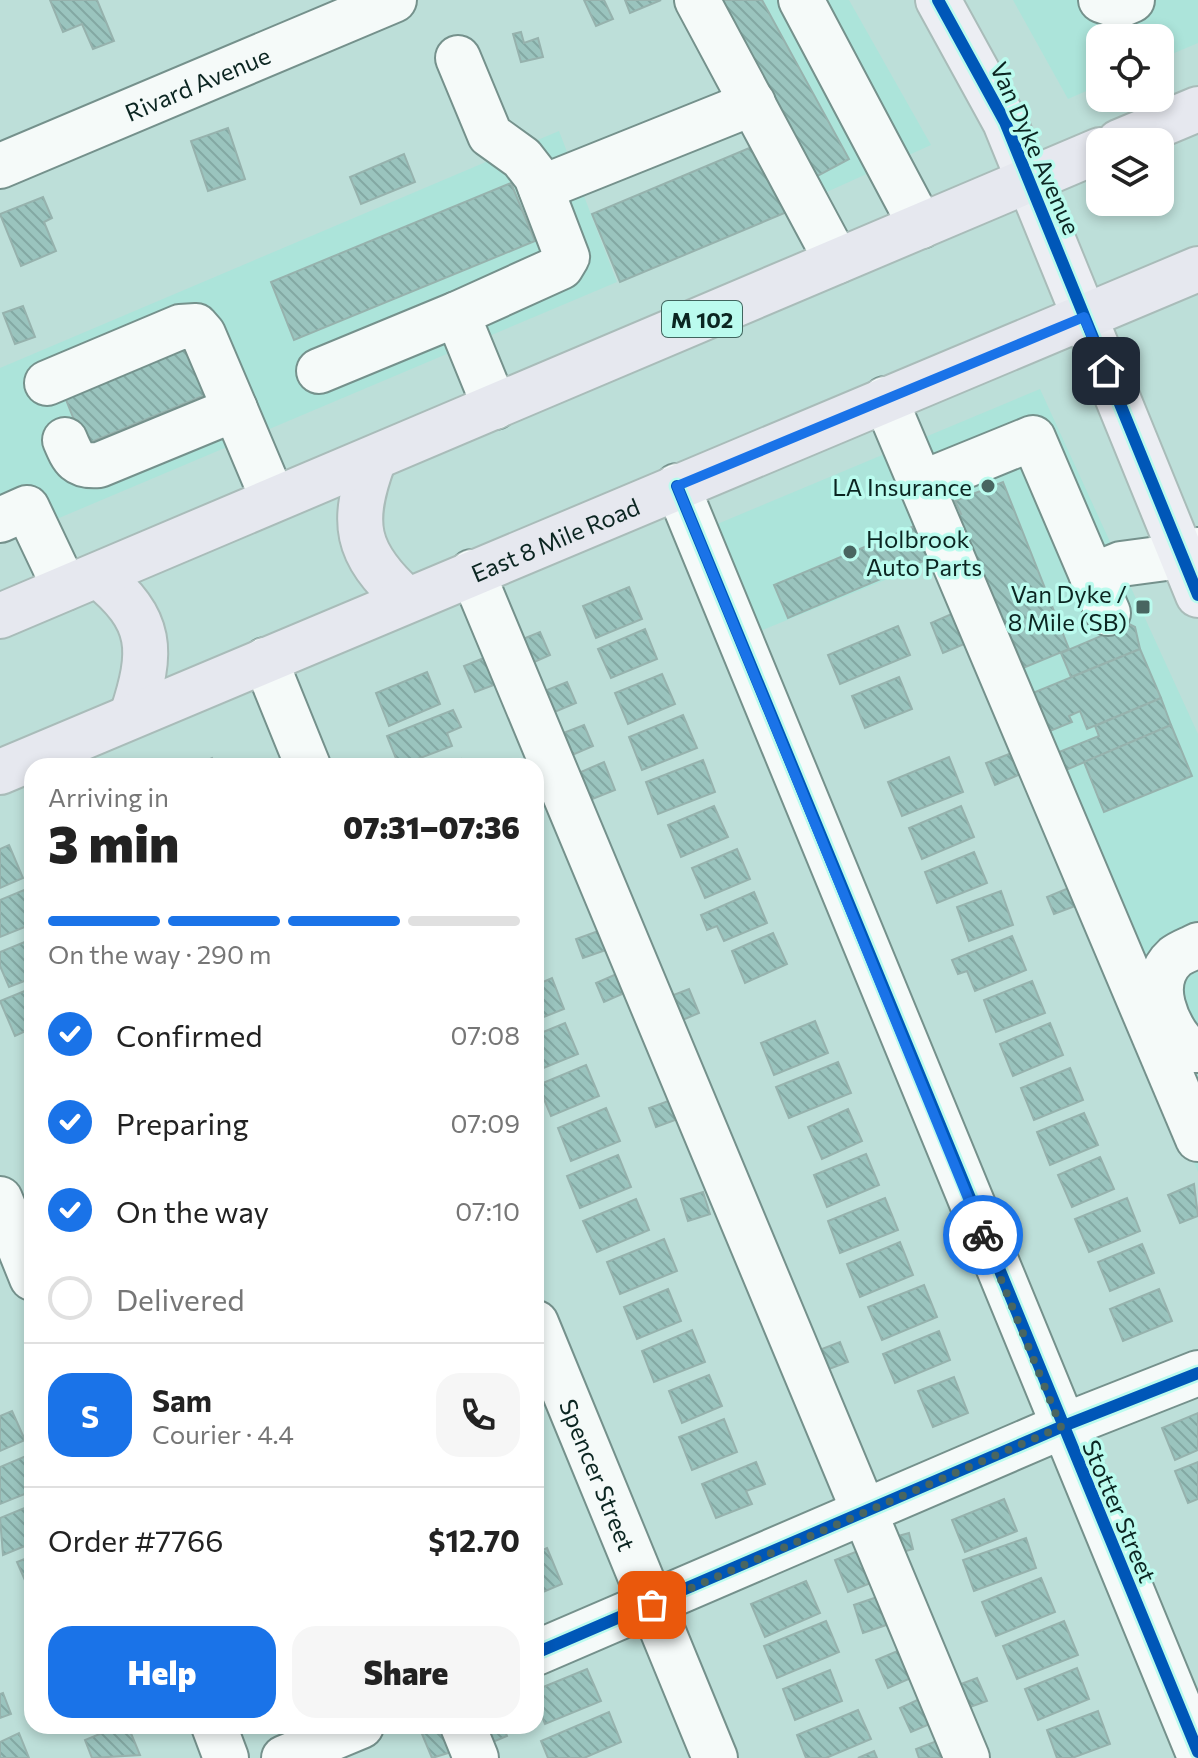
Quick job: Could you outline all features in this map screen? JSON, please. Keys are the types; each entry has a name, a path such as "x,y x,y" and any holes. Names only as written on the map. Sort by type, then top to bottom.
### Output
{"highway":[{"path":"1153,128 1198,109"},
{"name":"M 102","path":"0,616 1086,156"},
{"name":"East 8 Mile Road","path":"57,758 132,715 1198,269"},
{"path":"374,459 362,491 360,535 368,559 406,599"},
{"path":"82,582 126,600 142,627 146,674 132,715"},
{"name":"East 8 Mile Road","path":"0,772 24,766"}],"main road":[{"name":"Van Dyke Avenue","path":"938,0 996,102 1084,317 1192,567"}],"street":[{"name":"Rivard Avenue","path":"0,166 394,0"},
{"path":"697,0 741,108 837,261"},
{"path":"801,0 921,226"},
{"path":"1101,0 1118,6 1132,0"},
{"path":"319,371 457,314 566,263 566,249 541,188 522,158 490,135 458,58"},
{"path":"541,188 741,108"},
{"path":"457,314 495,407"},
{"path":"47,383 180,327 196,326 203,334 273,499"},
{"path":"885,399 1160,1023 1198,1139"},
{"path":"65,440 74,461 84,466 99,465 235,409"},
{"path":"920,484 1033,438 1100,595 1121,564 1192,567"},
{"name":"Stotter Street","path":"677,486 1061,1427 1198,1752"},
{"path":"0,520 27,508 82,582"},
{"path":"472,572 967,1758"},
{"path":"265,660 305,758"},
{"path":"1198,945 1175,957 1162,975 1160,994 1160,1023 1189,1050 1198,1050"},
{"path":"0,1199 24,1258"},
{"name":"Spencer Street","path":"544,1342 715,1758"},
{"path":"544,1650 1061,1427 1198,1373"},
{"path":"217,1734 226,1758"},
{"path":"284,1758 342,1734"},
{"path":"466,1734 476,1758"}],"shaded area":[{"path":"710,0 849,0 931,145 820,195"},
{"path":"1013,0 1198,0 1198,43 1174,53 1174,24 1086,24 1086,91 1068,99"},
{"path":"559,131 617,282 0,543 0,368"},
{"path":"1040,389 1198,734 1198,1172 944,556 726,645 679,540"}],"building":[{"path":"50,0 97,0 114,41 93,49 82,24 63,32"},
{"path":"584,0 604,0 613,19 596,26"},
{"path":"625,0 661,0 630,13"},
{"path":"712,0 762,0 849,159 810,180"},
{"path":"521,32 524,43 538,38 543,57 521,62 513,34"},
{"path":"228,128 245,179 208,191 191,141"},
{"path":"766,141 794,209 620,282 592,214"},
{"path":"404,154 415,182 361,204 350,177"},
{"path":"511,183 535,241 294,340 271,282"},
{"path":"43,197 52,218 44,222 56,251 21,266 0,214"},
{"path":"23,306 35,337 15,344 3,313"},
{"path":"189,341 210,393 84,445 63,392"},
{"path":"1003,482 1069,649 1011,673 948,519 961,514 955,501"},
{"path":"919,524 933,557 788,618 774,585"},
{"path":"629,587 642,619 596,638 583,606"},
{"path":"956,612 969,642 943,653 931,623"},
{"path":"1129,624 1135,627 1140,649 1071,677 1061,653"},
{"path":"898,626 910,655 840,684 828,655"},
{"path":"645,629 657,659 611,678 598,649"},
{"path":"540,632 550,655 523,667 513,643"},
{"path":"1140,649 1161,698 1087,729 1080,711 1069,716 1072,722 1050,731 1047,723 1036,728 1023,697"},
{"path":"491,655 502,682 475,692 464,666"},
{"path":"427,672 440,704 389,726 376,693"},
{"path":"662,674 675,704 628,724 615,693"},
{"path":"899,677 912,709 865,728 852,696"},
{"path":"567,682 576,703 545,716 537,694"},
{"path":"1161,698 1171,725 1066,770 1059,752 1099,736 1095,726"},
{"path":"453,710 461,727 447,733 452,746 420,758 396,758 387,736"},
{"path":"683,715 697,748 642,770 629,737"},
{"path":"584,725 593,746 563,759 553,737"},
{"path":"1171,725 1192,776 1104,812 1084,762"},
{"path":"1014,752 1023,773 995,785 986,763"},
{"path":"949,757 963,792 902,816 888,782"},
{"path":"703,760 715,792 658,814 646,782"},
{"path":"604,762 615,790 585,802 574,775"},
{"path":"714,806 728,837 681,857 668,825"},
{"path":"961,806 974,837 922,859 909,828"},
{"path":"9,845 23,878 0,888 0,849"},
{"path":"737,849 750,879 705,898 692,868"},
{"path":"974,852 987,883 937,903 925,872"},
{"path":"1071,887 1078,905 1054,914 1047,897"},
{"path":"24,890 24,927 0,937 0,900"},
{"path":"1001,891 1013,925 969,941 957,907"},
{"path":"754,892 767,923 724,941 717,926 707,930 701,915"},
{"path":"601,930 609,949 583,958 576,939"},
{"path":"773,933 787,964 745,983 732,951"},
{"path":"1012,936 1026,970 975,991 967,971 958,974 952,960"},
{"path":"24,942 24,981 9,987 0,966 0,952"},
{"path":"621,972 629,991 604,1002 596,983"},
{"path":"552,978 564,1009 544,1017 544,982"},
{"path":"1032,981 1045,1013 996,1032 984,1000"},
{"path":"689,989 699,1013 673,1024 663,999"},
{"path":"24,991 24,1032 15,1036 0,1001"},
{"path":"815,1021 828,1053 774,1075 761,1043"},
{"path":"565,1023 578,1054 544,1068 544,1032"},
{"path":"1050,1023 1063,1055 1013,1076 1000,1044"},
{"path":"838,1062 851,1093 789,1118 776,1087"},
{"path":"586,1065 599,1096 551,1116 544,1099 544,1082"},
{"path":"1070,1068 1083,1100 1034,1120 1021,1088"},
{"path":"671,1100 678,1119 656,1127 649,1108"},
{"path":"606,1108 620,1141 571,1161 558,1128"},
{"path":"848,1109 862,1141 822,1159 808,1127"},
{"path":"1084,1113 1098,1145 1050,1165 1037,1132"},
{"path":"866,1154 879,1185 827,1207 814,1175"},
{"path":"618,1155 631,1187 580,1208 567,1176"},
{"path":"1100,1157 1114,1189 1072,1207 1058,1175"},
{"path":"1194,1184 1198,1216 1180,1223 1168,1195"},
{"path":"703,1192 710,1214 688,1221 681,1199"},
{"path":"885,1198 898,1230 840,1253 828,1221"},
{"path":"1127,1198 1140,1231 1089,1252 1075,1219"},
{"path":"636,1199 649,1230 597,1252 583,1221"},
{"path":"664,1239 677,1271 620,1294 607,1262"},
{"path":"900,1242 913,1275 860,1297 847,1264"},
{"path":"1142,1244 1154,1273 1110,1291 1098,1262"},
{"path":"924,1285 937,1317 882,1340 868,1307"},
{"path":"668,1289 681,1321 637,1339 624,1307"},
{"path":"1159,1289 1172,1321 1123,1341 1110,1309"},
{"path":"692,1330 705,1362 654,1382 642,1351"},
{"path":"939,1331 950,1360 895,1383 883,1354"},
{"path":"840,1342 848,1362 821,1372 814,1352"},
{"path":"709,1375 722,1406 682,1423 669,1391"},
{"path":"954,1377 968,1413 933,1427 918,1391"},
{"path":"12,1411 24,1440 0,1451 0,1416"},
{"path":"1198,1413 1198,1450 1175,1460 1162,1428"},
{"path":"724,1419 737,1452 692,1470 679,1437"},
{"path":"24,1457 24,1494 0,1504 0,1467"},
{"path":"756,1462 765,1484 746,1491 752,1504 716,1518 702,1484"},
{"path":"1198,1462 1198,1499 1188,1503 1175,1471"},
{"path":"1004,1499 1017,1531 965,1552 952,1520"},
{"path":"24,1508 24,1546 3,1555 0,1518"},
{"path":"909,1533 913,1549 895,1554 891,1538"},
{"path":"1026,1538 1036,1568 974,1591 963,1560"},
{"path":"547,1548 562,1584 544,1592 544,1549"},
{"path":"863,1549 876,1581 848,1592 835,1560"},
{"path":"24,1559 24,1578 17,1562"},
{"path":"1041,1578 1055,1612 996,1636 982,1602"},
{"path":"806,1581 820,1613 765,1637 751,1604"},
{"path":"880,1596 889,1624 863,1633 854,1605"},
{"path":"826,1621 839,1652 777,1678 764,1646"},
{"path":"1064,1621 1078,1655 1017,1679 1003,1646"},
{"path":"907,1647 918,1675 888,1688 876,1660"},
{"path":"1077,1668 1089,1699 1038,1720 1025,1689"},
{"path":"587,1669 601,1701 545,1724 544,1687"},
{"path":"830,1670 842,1701 795,1720 783,1689"},
{"path":"977,1678 987,1701 959,1711 950,1688"},
{"path":"3,1693 11,1714 0,1718 0,1694"},
{"path":"926,1696 937,1721 911,1732 900,1708"},
{"path":"858,1710 871,1739 826,1758 806,1758 797,1735"},
{"path":"1098,1711 1110,1744 1072,1758 1057,1758 1047,1730"},
{"path":"609,1712 621,1742 584,1758 548,1758 541,1741"},
{"path":"19,1733 29,1758 0,1758 0,1742"},
{"path":"100,1734 131,1734 140,1755 92,1758 85,1740"},
{"path":"422,1734 455,1734 461,1749 432,1758"},
{"path":"484,1734 506,1734 507,1736 488,1744"},
{"path":"942,1739 950,1758 919,1758 916,1749"},
{"path":"874,1751 877,1758 858,1758"}],"cycle path":[{"path":"938,0 1005,122 1198,595"},
{"path":"677,486 1198,1752"},
{"path":"544,1650 1061,1427 1198,1373"}],"way so far":[{"path":"652,1605 1061,1427 983,1235"}],"place":[{"name":"LA Insurance","path":"988,486"},
{"name":"Holbrook Auto Parts","path":"850,552"},
{"name":"Van Dyke / 8 Mile (SB)","path":"1143,607"}],"route":[{"path":"983,1235 677,486 1084,317 1106,371"}]}
